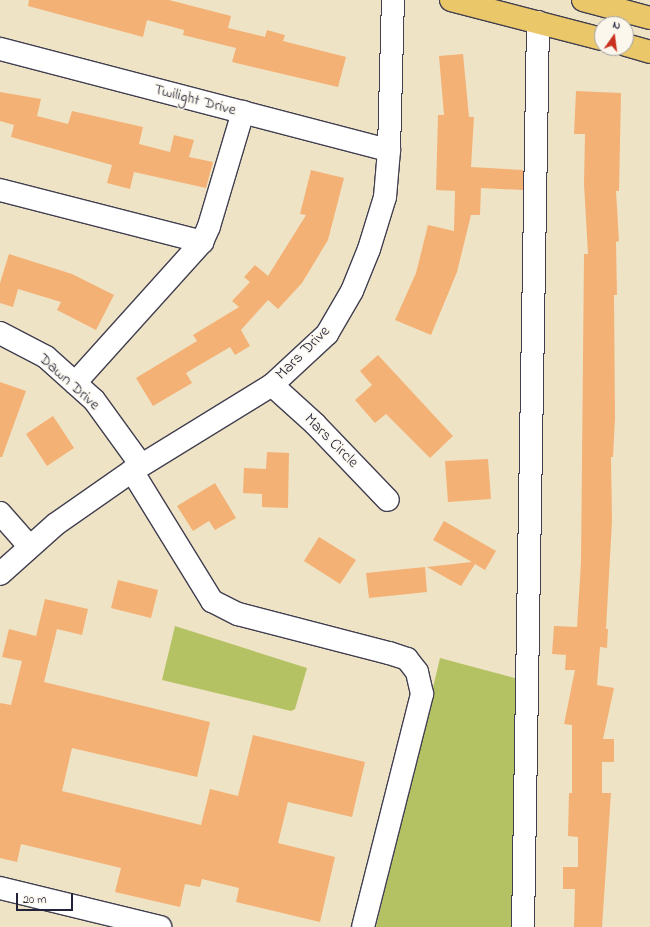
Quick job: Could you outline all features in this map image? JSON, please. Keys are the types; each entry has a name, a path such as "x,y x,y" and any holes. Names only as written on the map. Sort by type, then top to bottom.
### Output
{"main road":[{"path":"451,0 594,37"},
{"path":"583,0 650,18"},
{"path":"634,47 650,52"}],"street":[{"name":"Mars Drive","path":"0,574 56,524 136,468 272,385 327,334 352,291 369,249 385,198 389,150 393,0"},
{"path":"523,927 538,22"},
{"name":"Twilight Drive","path":"0,49 389,150"},
{"path":"75,382 202,242 209,226 243,112"},
{"path":"0,190 202,242"},
{"name":"Dawn Drive","path":"0,333 46,357 94,400 136,468 212,601 238,614 407,659 416,672 422,686 422,694 363,927"},
{"name":"Mars Circle","path":"272,385 315,424 388,500"},
{"path":"0,513 30,547"},
{"path":"0,888 160,927"}],"green space":[{"path":"175,626 307,668 295,709 291,711 162,680"},
{"path":"440,658 522,680 517,927 376,927"}],"building":[{"path":"29,0 169,0 231,16 228,28 265,37 267,30 285,35 283,41 346,57 338,87 232,62 236,48 183,35 184,30 147,20 143,37 28,6"},
{"path":"463,54 469,117 474,117 471,167 523,170 523,190 481,188 480,215 471,215 457,272 431,335 395,320 416,273 428,225 454,231 455,191 436,190 438,115 444,115 439,56"},
{"path":"576,91 621,93 619,191 616,191 619,241 616,242 617,295 614,295 615,418 613,457 611,457 612,521 606,629 608,629 607,648 600,647 597,685 614,688 603,739 614,739 614,762 602,762 602,793 611,793 602,927 574,927 575,889 563,889 563,867 578,867 578,837 568,836 569,793 572,793 572,725 564,724 575,670 565,670 566,655 552,654 554,626 577,627 581,562 584,254 588,254 584,184 585,134 574,134"},
{"path":"0,92 41,99 37,116 68,124 72,111 143,127 139,144 170,152 174,135 194,140 189,157 213,162 206,188 134,172 130,189 107,183 112,165 11,137 14,125 0,121"},
{"path":"311,170 344,178 328,240 302,283 278,309 268,300 241,330 250,346 235,355 230,347 186,373 192,383 153,406 136,378 197,341 193,335 239,307 232,301 250,282 244,277 255,265 268,276 306,215 300,214"},
{"path":"9,254 72,274 114,295 96,330 57,310 61,302 18,289 13,307 0,303 0,283"},
{"path":"378,355 453,436 430,458 386,414 375,423 355,400 372,385 360,371"},
{"path":"0,382 26,391 2,457 0,457"},
{"path":"53,416 74,448 47,466 26,434"},
{"path":"267,452 289,453 288,508 262,507 262,494 243,493 244,468 266,469"},
{"path":"488,459 491,499 448,502 445,461"},
{"path":"215,483 236,518 215,530 209,521 193,531 177,506"},
{"path":"444,521 496,551 485,570 475,564 461,586 427,567 472,562 433,540"},
{"path":"319,537 356,560 340,584 304,561"},
{"path":"425,567 427,592 369,598 366,573"},
{"path":"118,580 158,590 151,618 111,608"},
{"path":"45,599 88,609 82,635 57,629 44,682 210,722 197,777 72,748 62,791 201,825 210,789 238,796 253,735 365,762 352,817 288,802 278,843 335,857 320,922 236,902 239,888 202,879 200,887 185,884 180,907 115,892 121,868 21,844 17,862 0,858 0,703 11,705 22,661 2,657 9,629 36,636"}]}
